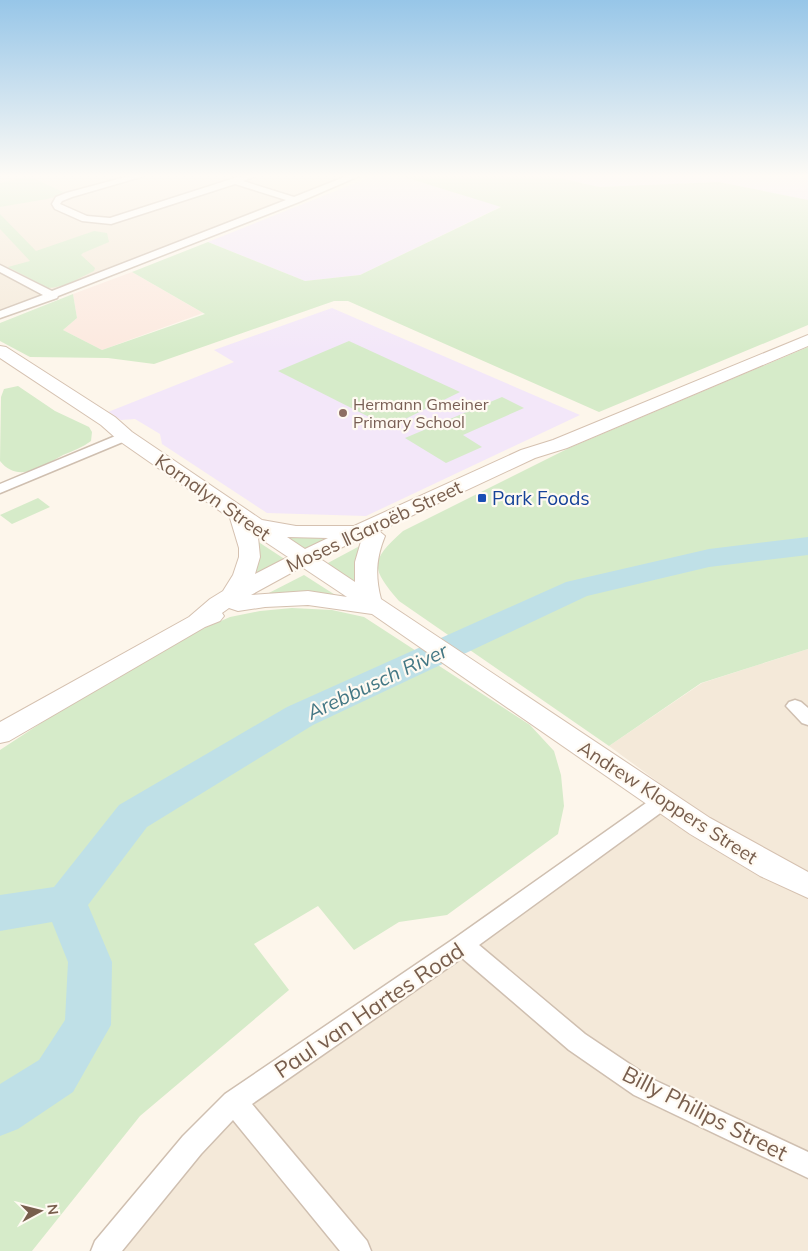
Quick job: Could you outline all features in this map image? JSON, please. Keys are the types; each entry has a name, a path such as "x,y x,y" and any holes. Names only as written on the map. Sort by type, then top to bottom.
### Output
{"main road":[{"name":"Moses ǁGaroëb Street","path":"0,734 307,561 537,459 560,444 808,340"},
{"name":"Kornalyn Street","path":"0,351 108,421 120,432 307,561"},
{"name":"Kornalyn Street","path":"0,358 100,422 120,432"},
{"path":"246,520 281,530 313,533 373,531 364,564 364,579 374,606 308,598 235,600 248,569 251,555 246,520"},
{"path":"307,561 374,606"},
{"name":"Andrew Kloppers Street","path":"374,606 729,845 766,866 808,886"}],"street":[{"path":"0,315 209,234"},
{"path":"0,268 53,296"},
{"path":"0,489 120,432"},
{"name":"Paul van Hartes Road","path":"105,1251 192,1145 234,1102 463,945 663,801"},
{"name":"Billy Philips Street","path":"463,945 577,1042 643,1087 808,1165"},
{"path":"234,1102 357,1251"}],"shaded area":[{"path":"0,234 197,234 0,312"},
{"path":"227,234 444,234 360,275 305,281 208,242"},
{"path":"132,272 203,313 102,350 63,330 77,318 73,294"},
{"name":"Hermann Gmeiner Primary School","path":"332,308 580,415 366,516 267,513 162,444 160,434 135,419 121,420 108,412 234,362 214,350"},
{"path":"808,649 808,1251 105,1251 192,1145 673,793 609,746 702,683"}],"green space":[{"path":"5,234 20,234 36,251 84,234 107,234 109,242 81,255 95,268 94,271 66,284 48,288 8,267 30,261"},
{"path":"444,234 808,234 808,325 599,412 348,301 334,301 154,364 108,358 30,357 0,341 0,323 73,294 77,318 63,330 102,350 205,314 132,272 208,242 305,281 360,275"},
{"path":"349,341 460,392 389,427 278,371"},
{"path":"808,347 808,649 701,683 609,746 399,601 383,580 379,572 378,564 380,557 384,550 403,531 569,448"},
{"path":"18,386 55,411 89,427 92,432 91,441 31,471 15,471 7,468 0,461 1,397 4,389"},
{"path":"502,397 524,408 463,435 482,447 446,463 405,438"},
{"path":"38,498 50,507 12,524 0,515"},
{"path":"278,532 343,534 308,552"},
{"path":"254,539 289,562 248,583"},
{"path":"369,541 362,590 326,564"},
{"path":"304,575 340,598 259,598"},
{"path":"292,608 332,610 364,617 530,725 554,751 561,775 564,806 558,834 447,915 399,922 354,950 318,906 254,944 289,990 140,1116 32,1251 0,1251 0,750 67,706 200,630 230,617 260,611"}],"waterway":[{"name":"Arebbusch River","path":"66,902 133,816 300,716 577,589 709,558 808,546"},
{"name":"Arebbusch River","path":"0,913 66,902"},
{"path":"0,1112 56,1076 88,1025 90,962 66,902"}],"place":[{"name":"Hermann Gmeiner Primary School","path":"343,413"},
{"name":"Park Foods","path":"482,498"}]}
